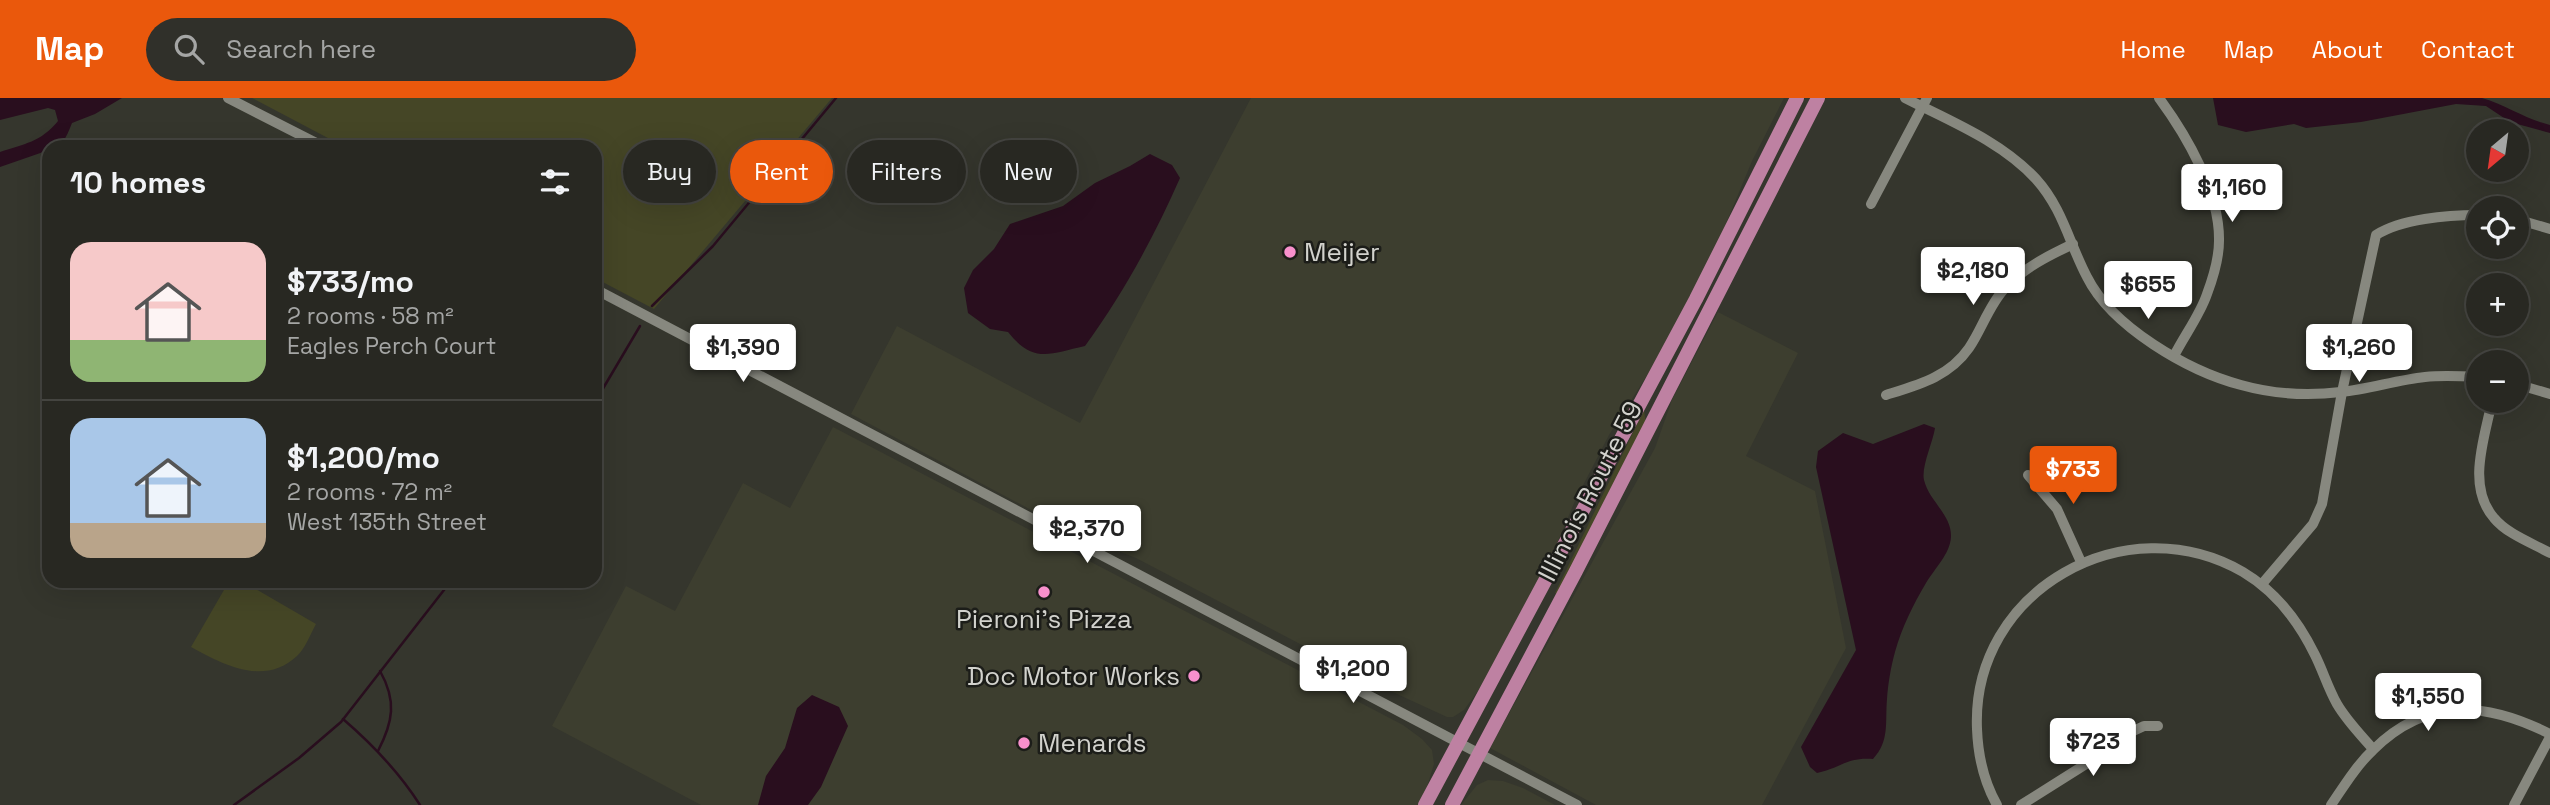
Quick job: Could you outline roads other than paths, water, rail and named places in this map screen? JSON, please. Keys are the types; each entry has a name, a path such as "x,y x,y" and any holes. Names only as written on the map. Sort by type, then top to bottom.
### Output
{"main road":[{"name":"Illinois Route 59","path":"1425,805 1650,386 1797,98"},
{"name":"Illinois Route 59","path":"1452,805 1652,424 1818,98"},
{"path":"1650,386 1652,424"}],"street":[{"path":"228,98 310,140"},
{"path":"1905,98 1924,102 1991,143 2036,179 2058,207 2088,280 2114,313 2141,335 2209,375 2241,385 2307,394 2342,392 2425,377 2466,377"},
{"path":"2159,98 2187,140 2202,172 2214,204 2219,241 2207,296 2174,356"},
{"path":"1871,204 1924,102"},
{"path":"2262,584 2313,524 2322,504 2342,392 2376,235 2389,226 2466,215"},
{"path":"2529,223 2550,229"},
{"path":"1886,395 1925,383 1952,367 1969,348 2003,290 2033,264 2073,244"},
{"path":"602,293 1577,805"},
{"path":"2529,388 2550,394"},
{"path":"2490,413 2478,476 2483,500 2494,518 2511,532 2550,553"},
{"path":"2028,475 2057,509 2081,562"},
{"path":"1997,805 1984,774 1978,745 1976,710 1982,678 1993,650 2008,622 2027,599 2052,579 2081,562 2114,552 2166,547 2195,552 2221,561 2262,584 2301,629 2336,702 2349,722 2373,749"},
{"path":"2331,805 2373,749 2407,724 2453,709 2499,713 2524,721 2550,736 2514,805"},
{"path":"2021,805 2094,760 2129,733 2144,726 2158,726"}],"waterway":[{"path":"652,306 713,246 836,98"},
{"path":"602,390 640,326"},
{"path":"234,805 299,758 341,722 446,588"},
{"path":"378,751 390,721 391,711 389,692 380,671"},
{"path":"343,719 384,759 420,805"}],"place":[{"name":"Meijer","path":"1290,252"},
{"name":"Pieroni's Pizza","path":"1044,592"},
{"name":"Doc Motor Works","path":"1194,676"},
{"name":"Menards","path":"1024,743"}]}
